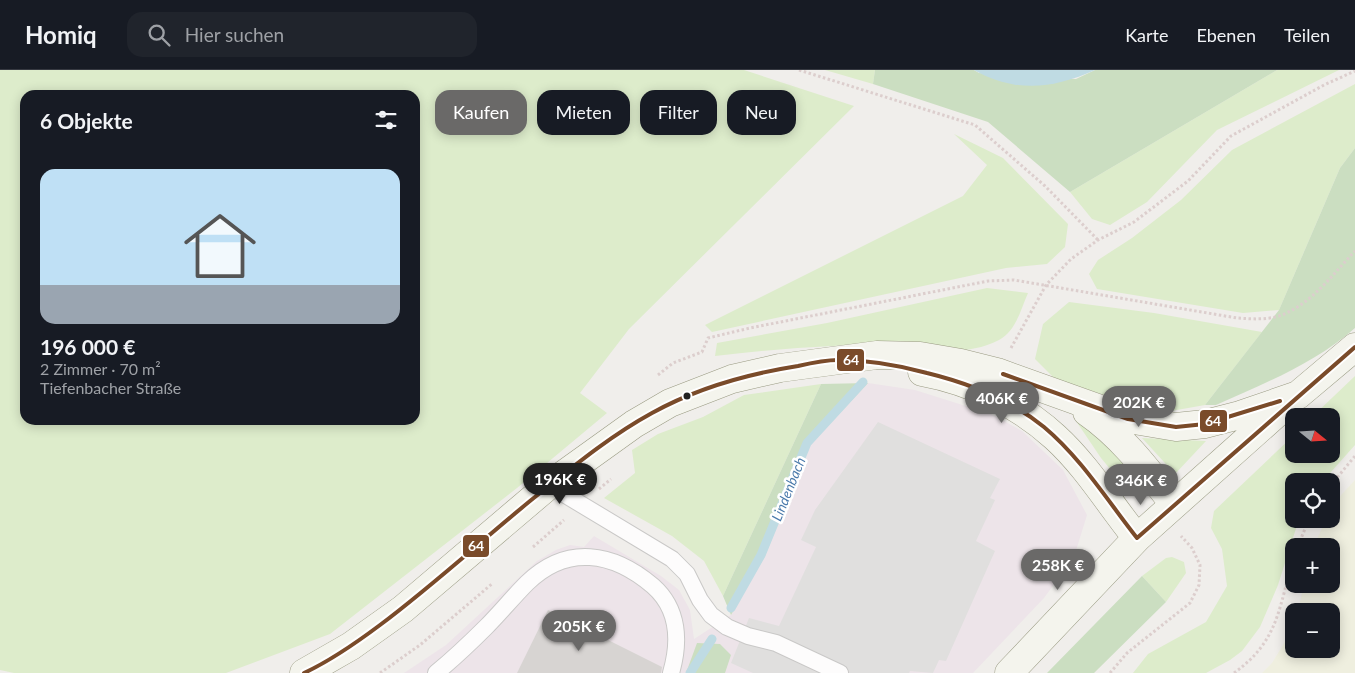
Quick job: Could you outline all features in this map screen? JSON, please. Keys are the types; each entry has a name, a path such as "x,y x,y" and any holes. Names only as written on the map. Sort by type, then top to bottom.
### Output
{"main road":[{"path":"1010,673 1137,538 1298,394 1355,347"},
{"path":"304,673 351,646 403,609 549,486 634,424 670,403 732,379 780,368 877,355 920,356 997,372 1128,420 1176,427 1222,420 1298,394"},
{"path":"837,360 876,363 927,373 972,386 1010,404 1029,416 1055,437 1078,461 1137,538"},
{"path":"1062,397 1098,420 1127,446 1168,510"}],"lane":[{"path":"549,486 672,560 687,574 700,600 711,615 727,627 748,636 776,642 840,673"},
{"path":"436,673 486,628 528,582 540,572 552,564 565,559 592,556 617,563 636,574 653,586 669,606 674,618 676,632 676,646 671,673"}],"path":[{"path":"799,70 975,125 1045,186 1098,240"},
{"path":"997,372 1046,285 1071,259 1098,240 1134,222 1188,181 1231,136 1324,85 1355,71"},
{"path":"1340,474 1355,456"},
{"path":"1110,673 1127,653 1190,603 1199,585 1200,565 1192,548 1168,510"},
{"path":"1234,673 1260,649 1276,624 1285,591"}],"shaded area":[{"path":"868,383 915,390 991,414 1022,431 1063,470 1087,515 1074,557 1044,598 973,673 404,673 446,645 537,561 556,550 570,545 584,547 594,536 661,576 679,590 690,610 694,639 731,615 765,556 810,445"},
{"path":"878,422 1000,479 990,498 995,500 976,541 995,551 946,661 939,660 933,673 910,671 909,673 753,673 731,663 749,618 779,626 816,547 801,540 815,510"}],"green space":[{"path":"0,70 744,70 854,106 629,329 580,393 607,413 517,488 330,634 226,673 14,673 0,670"},
{"path":"825,70 875,70 873,84"},
{"path":"875,70 974,70 979,73 1076,79 1095,70 1277,70 1070,192 988,122 873,84"},
{"path":"1277,70 1339,70 1217,130 1147,202 1110,225 1092,219 1070,192"},
{"path":"1355,84 1355,148 1340,168 1279,310 1243,313 1097,289 1089,274 1098,260 1132,238 1181,200 1232,150"},
{"path":"954,134 1003,158 1068,224 1065,247 1047,264 1006,268 712,332 705,325 963,196 987,165"},
{"path":"1355,148 1355,328 1323,352 1288,372 1216,405 1205,405 1279,310 1340,168"},
{"path":"987,288 1028,293 1010,331 999,340 984,346 954,351 859,344 715,356 717,343 827,323"},
{"path":"1069,302 1154,313 1262,332 1205,405 1160,413 1055,379 1035,359 1043,324"},
{"path":"1355,376 1355,445 1340,462 1340,408 1321,408"},
{"path":"868,383 810,445 765,556 731,615 723,596 821,384"},
{"path":"821,384 723,596 704,561 672,536 604,498 635,473 632,450 658,434 703,417 744,395"},
{"path":"1074,418 1121,459 1143,491 1121,482 1101,458"},
{"path":"1142,438 1206,441 1175,474"},
{"path":"1285,444 1285,463 1339,463 1330,473 1285,473 1285,528 1296,528 1293,538 1285,538 1285,563 1260,627 1242,651 1206,673 1133,673 1148,654 1206,622 1227,586 1222,549 1211,528 1214,511"},
{"path":"1355,480 1355,673 1262,673 1272,663 1285,642 1285,658 1340,658 1340,603 1300,603 1302,593 1340,593 1340,538 1318,538 1322,528 1340,528 1340,496"},
{"path":"1172,557 1184,562 1186,573 1166,602 1142,576 1166,558"},
{"path":"1142,576 1166,602 1094,673 1047,673"},
{"path":"697,643 720,644 731,655 725,673 686,673"}],"water":[{"path":"974,70 1095,70 1064,81 1034,86 1004,82"}],"building":[{"path":"548,610 662,667 661,673 517,673"}],"waterway":[{"name":"Lindenbach","path":"731,608 761,555 807,443 863,382"},
{"name":"Lindenbach","path":"690,673 712,639"}],"transit line":[{"name":"64","path":"304,673 344,651 380,625 530,501 604,443 636,422 669,404 723,383 779,369 818,362 849,360 905,368 973,387 1018,409 1044,427 1082,466 1137,538 1355,347"},
{"name":"64","path":"1003,374 1128,419 1176,427 1205,424 1280,401"}]}
